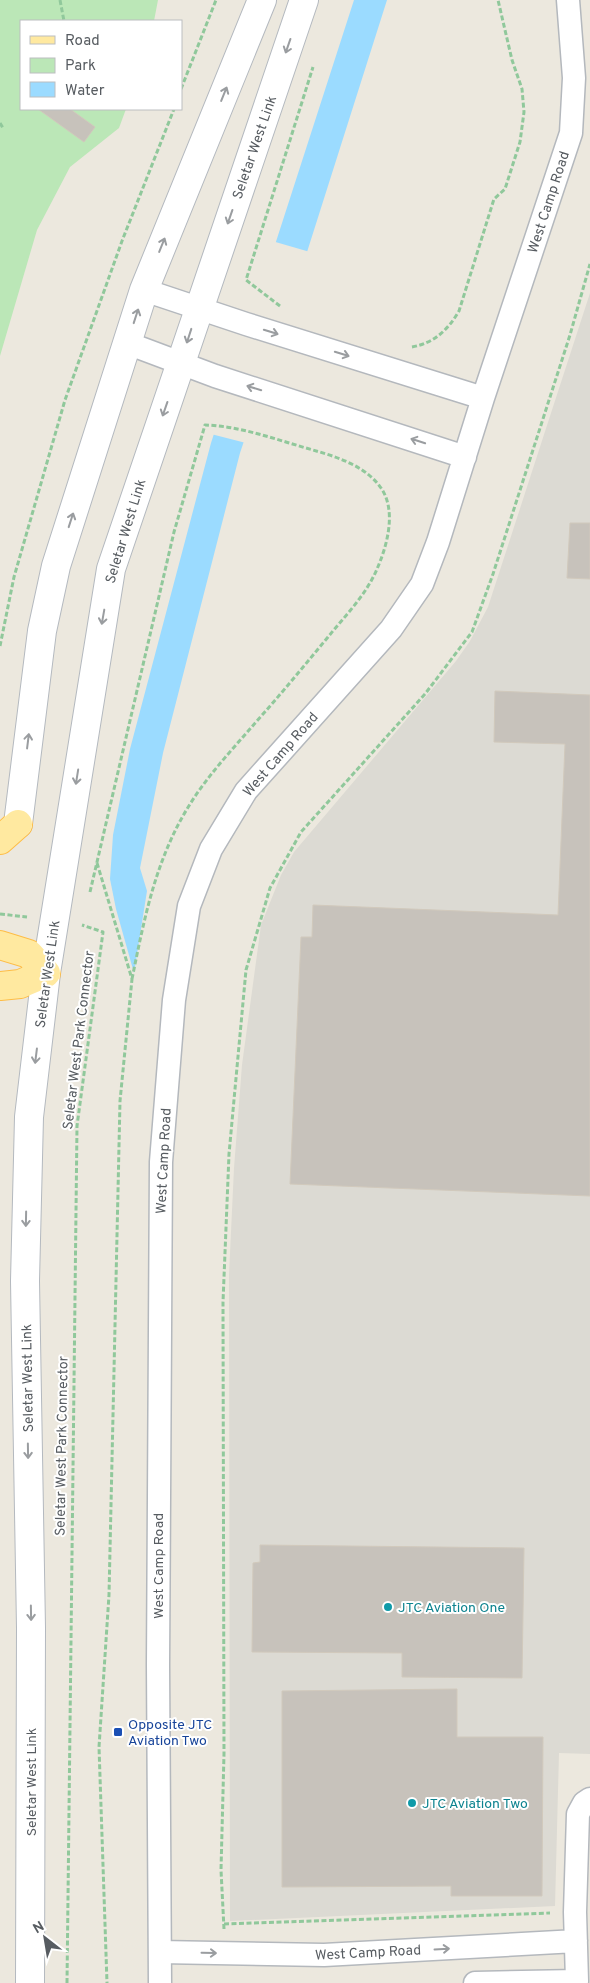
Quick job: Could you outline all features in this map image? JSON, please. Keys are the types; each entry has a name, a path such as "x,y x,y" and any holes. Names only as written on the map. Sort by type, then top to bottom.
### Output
{"main road":[{"path":"9,832 48,596 56,566 144,290 262,0"},
{"name":"Seletar West Link","path":"30,1983 32,1628 25,1281 29,1117 46,973 111,568 304,0"},
{"path":"0,946 28,954 46,973 20,984 0,986"}],"street":[{"name":"West Camp Road","path":"160,1983 158,1655 160,1162 174,1000 189,906 211,848 246,791 391,628 422,584 438,542 483,398 571,133 574,78 568,0"},
{"path":"144,290 295,340 483,398"},
{"path":"127,343 230,381 465,457"},
{"path":"475,1983 577,1981 574,1912 578,1814 584,1803 590,1800"},
{"name":"West Camp Road","path":"160,1952 324,1955 576,1942"}],"path":[{"path":"60,0 64,20"},
{"path":"182,86 216,0"},
{"path":"406,348 424,345 437,338 451,326 459,311 494,199 505,189 520,142 524,112 522,90 512,60 498,0"},
{"path":"285,308 246,280 314,66"},
{"path":"0,646 14,577 65,400 122,242 174,110"},
{"path":"0,123 3,128"},
{"path":"224,1953 221,1870 224,1754 223,1302 229,1154 246,970 270,888 301,832 425,694 472,632 493,574 570,336 590,264"},
{"path":"89,898 174,532 205,425 247,431 337,457 368,473 382,489 389,509 388,538 377,570 361,596 214,770 187,809 168,846 149,898 132,979 120,1101 108,1594 99,1747 107,1983"},
{"path":"97,862 132,979"},
{"name":"Seletar West Park Connector","path":"67,1983 77,1126 103,932 83,925 85,916"},
{"path":"224,1924 574,1912"}],"shaded area":[{"path":"590,293 590,1754 559,1753 555,1906 230,1921 229,1275 234,1168 242,1065 261,925 281,875 294,852 456,661 470,641 488,607"}],"green space":[{"path":"0,0 158,0 154,20 20,20 20,110 126,110 119,128 70,167 37,230 0,356"}],"water":[{"path":"354,0 387,0 301,271 240,453 163,753 140,868 147,891 134,973 116,909 110,879 113,835 130,749 211,443"}],"pier":[{"path":"272,241 310,252 246,443 211,434"}],"building":[{"path":"39,110 71,110 95,127 84,142"},
{"path":"570,523 590,523 590,579 567,578"},
{"path":"495,691 590,695 590,1196 290,1184 301,937 312,937 313,905 558,915 565,744 494,742"},
{"name":"JTC Aviation One","path":"260,1545 524,1548 522,1678 402,1677 402,1653 252,1652 253,1563 260,1562"},
{"name":"JTC Aviation Two","path":"457,1689 457,1737 543,1737 542,1896 451,1896 451,1886 282,1887 282,1691"}],"place":[{"name":"JTC Aviation One","path":"388,1607"},
{"name":"Opposite JTC Aviation Two","path":"118,1732"},
{"name":"JTC Aviation Two","path":"412,1803"}]}
